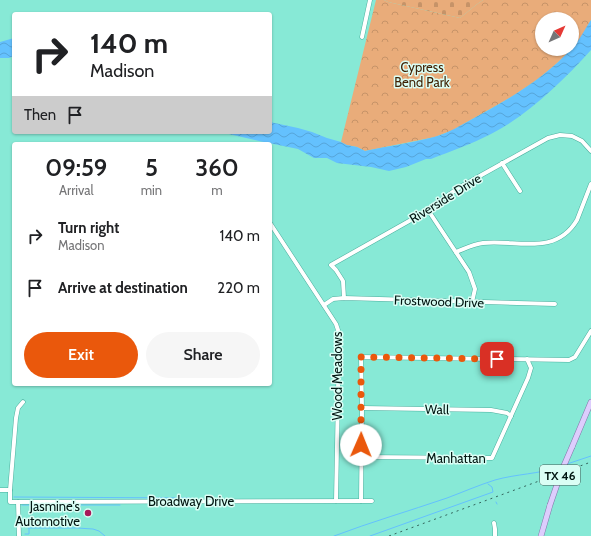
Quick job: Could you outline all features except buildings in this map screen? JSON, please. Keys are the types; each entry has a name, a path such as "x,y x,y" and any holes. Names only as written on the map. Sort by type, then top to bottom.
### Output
{"main road":[{"name":"TX 46","path":"541,536 562,470 591,402"}],"street":[{"path":"362,37 370,0"},
{"name":"Riverside Drive","path":"344,298 343,281 331,264 404,224 428,210 449,194 548,138 560,135 572,136 578,138 591,151"},
{"path":"502,164 520,191"},
{"path":"456,252 482,243 496,242 540,244 555,240 574,225 591,184"},
{"path":"428,210 469,272 475,289 472,302"},
{"name":"Wood Meadows","path":"272,226 324,304 336,324 339,334 336,501"},
{"name":"Frostwood Drive","path":"324,304 333,299 344,298 555,304"},
{"path":"360,501 362,408 361,357 569,360 577,355 591,331"},
{"name":"Manhattan","path":"361,457 492,458 530,372 531,368 527,359"},
{"path":"0,490 10,490 16,418 18,408 23,402"},
{"name":"Wall","path":"362,408 492,410 508,413 511,416"},
{"name":"Broadway Drive","path":"10,490 10,502 372,501"},
{"path":"18,502 19,536"},
{"path":"494,523 495,536"}],"green space":[{"name":"Cypress Bend Park","path":"376,0 384,0 460,18 483,0 591,0 591,20 579,41 579,12 535,12 535,56 565,56 538,79 513,96 453,130 435,137 365,151 341,142"},
{"path":"384,0 483,0 460,18"}],"water":[{"path":"591,20 591,50 569,74 532,107 505,126 484,138 431,159 426,159 406,167 389,171 371,167 337,163 327,158 314,158 298,149 272,144 272,142 264,142 229,134 272,134 272,122 312,132 365,151 434,137 450,131 515,94 539,78 565,56 579,56 579,39"},
{"path":"12,39 12,57 0,58 0,42"}],"waterway":[{"path":"567,464 591,456"},
{"path":"334,536 447,498 495,480 560,467"},
{"path":"370,536 493,492 492,487 488,484"},
{"path":"14,497 190,498"},
{"path":"22,505 120,505"},
{"path":"28,528 93,529 99,531 105,536"},
{"path":"25,534 29,534 29,528"}],"railway":[{"path":"389,536 591,462"}],"place":[{"name":"Jasmine's Automotive","path":"88,513"}],"route":[{"path":"361,445 361,357 497,359"}]}
